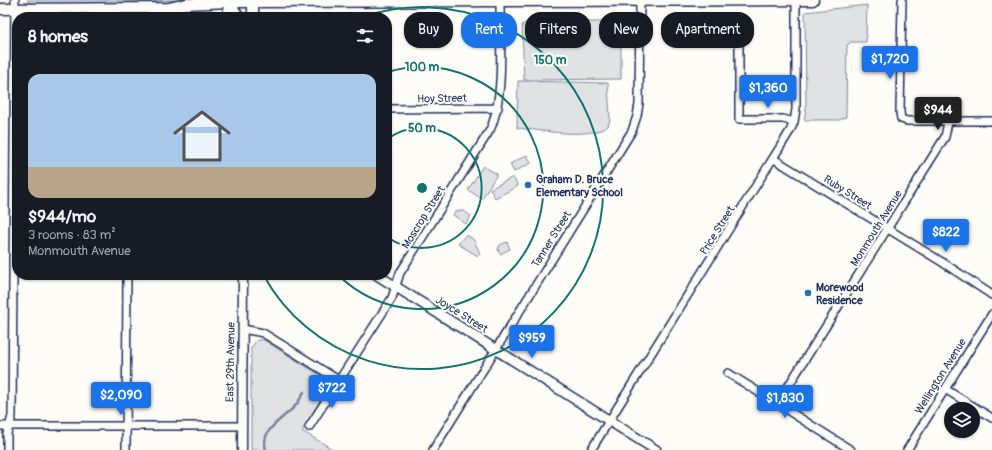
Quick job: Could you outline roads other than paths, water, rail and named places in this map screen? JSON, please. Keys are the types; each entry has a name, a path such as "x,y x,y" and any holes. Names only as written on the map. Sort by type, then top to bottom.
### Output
{"main road":[{"path":"0,9 15,4 128,12 169,8 186,4 229,1 813,0"},
{"path":"228,12 229,1"},
{"path":"229,1 236,12"},
{"path":"253,2 253,12"},
{"path":"169,8 177,12"},
{"name":"Joyce Street","path":"385,280 656,450"}],"street":[{"name":"Price Street","path":"591,450 774,159 794,122 796,109 797,0"},
{"path":"902,0 900,115 902,119 907,122 992,121"},
{"name":"Moscrop Street","path":"309,427 392,298 400,273 490,130 498,108 500,1"},
{"name":"Tanner Street","path":"433,450 634,124 639,104 640,1"},
{"path":"739,48 738,119 783,119 794,122"},
{"name":"Hoy Street","path":"392,109 498,108"},
{"name":"Monmouth Avenue","path":"777,404 888,229 944,137 948,122"},
{"name":"Ruby Street","path":"774,159 992,295"},
{"path":"7,450 7,434 12,416 13,280"},
{"path":"126,450 127,280"},
{"name":"East 29th Avenue","path":"242,450 243,280"},
{"name":"Wellington Avenue","path":"907,450 992,314"},
{"path":"243,329 264,333 340,380"},
{"path":"728,373 851,450"},
{"path":"945,389 992,418"},
{"path":"0,426 242,426"}],"waterway":[{"path":"266,450 266,436 269,430 291,410 299,401 304,392"}],"place":[{"name":"Graham D. Bruce Elementary School","path":"528,185"},
{"name":"Morewood Residence","path":"808,293"}]}
